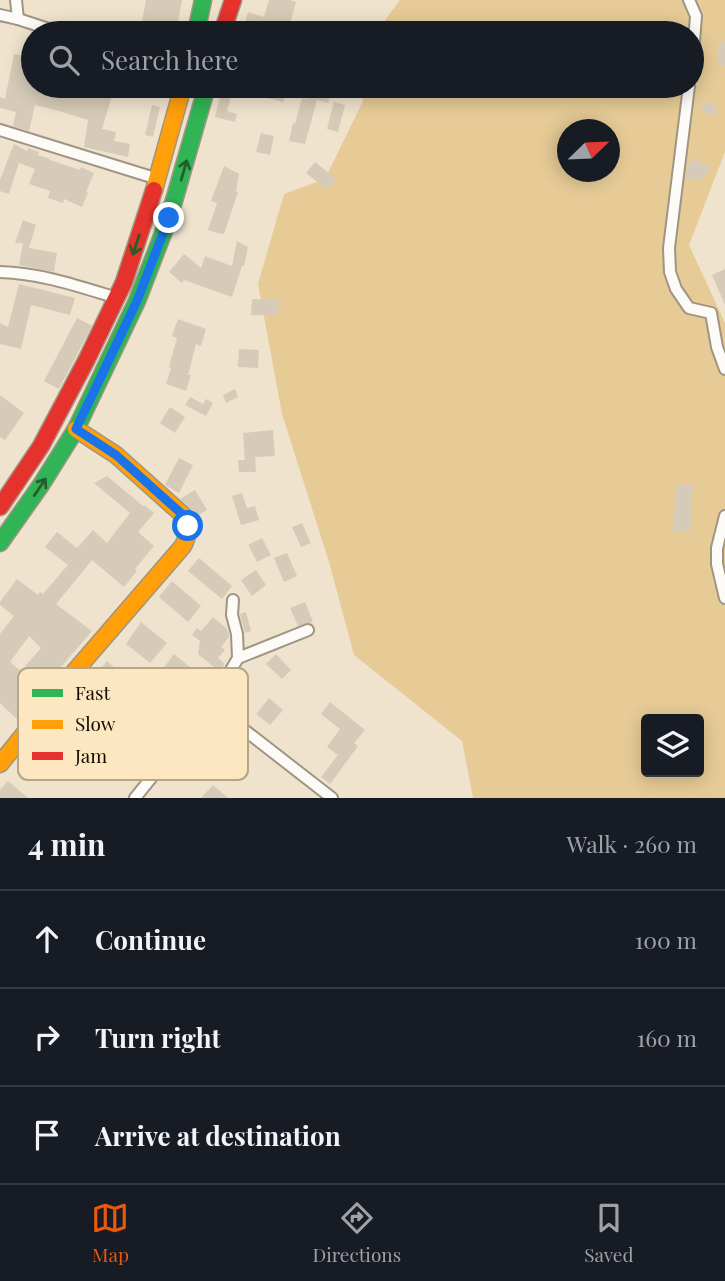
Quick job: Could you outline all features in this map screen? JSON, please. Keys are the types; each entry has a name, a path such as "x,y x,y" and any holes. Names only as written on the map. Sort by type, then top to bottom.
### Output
{"street":[{"path":"16,0 18,19"},
{"path":"198,21 202,0"},
{"path":"226,21 233,0"},
{"path":"689,0 696,21"},
{"path":"0,15 24,21"},
{"path":"0,507 54,426 117,298 158,179 180,98"},
{"path":"0,543 76,429 137,301 169,218 204,98"},
{"path":"688,98 669,248 670,272 676,289 689,308 711,313 717,347 725,369"},
{"path":"0,130 158,179"},
{"path":"0,272 46,278 117,298"},
{"path":"76,429 116,455 183,515 188,526 188,536 183,546 78,668"},
{"path":"725,516 717,548 717,564 725,598"},
{"path":"232,668 238,658 237,634 232,615 233,600"},
{"path":"238,658 308,630"},
{"path":"248,733 332,798"},
{"path":"0,764 18,742"},
{"path":"135,798 150,780"}],"shaded area":[{"path":"400,0 725,0 725,152 689,245 725,323 725,798 473,798 462,741 354,655 329,562 282,414 258,284 284,194 325,179 363,98 704,98 704,21 384,21"}],"building":[{"path":"146,0 182,0 178,21 142,21"},
{"path":"269,0 296,2 291,21 245,21 248,12 264,17"},
{"path":"719,41 725,41 725,66 717,67"},
{"path":"14,54 21,55 21,98 111,98 102,129 116,132 114,141 130,144 128,157 84,147 88,120 59,111 35,105 29,131 13,126 16,112 0,108 0,97 5,99"},
{"path":"220,98 230,98 227,111 237,114 235,122 215,117"},
{"path":"268,98 284,98 283,102"},
{"path":"302,98 329,98 328,103 317,100 305,144 289,141"},
{"path":"334,102 345,105 338,132 327,129"},
{"path":"702,102 717,105 715,115 703,114"},
{"path":"152,105 160,107 153,137 145,135"},
{"path":"261,133 274,136 270,155 256,152"},
{"path":"14,144 27,151 28,148 39,152 38,155 50,160 94,173 82,207 64,199 63,203 48,198 50,191 29,184 35,169 19,163 9,194 0,191 0,180"},
{"path":"690,159 712,167 702,179 685,179"},
{"path":"315,162 336,179 327,190 306,173"},
{"path":"224,166 239,174 238,192 224,234 221,234 208,230 217,203 211,201"},
{"path":"23,220 36,225 29,248 57,253 54,272 19,265 23,243 15,243"},
{"path":"237,241 248,247 232,297 184,280 182,283 169,272 184,254 201,268 205,256 232,266"},
{"path":"725,269 725,305 712,275"},
{"path":"19,284 75,298 70,315 31,305 21,349 0,344 0,323 8,327"},
{"path":"252,299 279,300 278,316 251,315"},
{"path":"77,318 92,326 59,389 44,381"},
{"path":"178,319 206,329 201,346 196,344 186,391 166,384 177,338 172,336"},
{"path":"239,349 259,350 258,368 238,367"},
{"path":"235,389 238,397 226,403 223,395"},
{"path":"0,395 24,413 5,440 0,437"},
{"path":"190,397 203,404 206,399 213,403 206,416 185,405"},
{"path":"170,407 185,417 175,433 160,423"},
{"path":"273,430 275,456 255,457 256,472 239,472 238,460 245,460 243,433"},
{"path":"179,458 193,465 179,493 165,485"},
{"path":"107,476 154,513 138,532 154,546 124,587 92,560 56,604 92,631 60,668 24,668 41,648 29,636 10,662 18,669 18,720 0,703 0,634 14,616 0,605 0,602 17,579 38,595 40,592 43,594 68,565 45,547 57,532 77,548 93,530 107,543 130,513 94,483"},
{"path":"677,484 693,485 690,531 672,532"},
{"path":"195,490 207,510 195,517 180,499"},
{"path":"242,493 247,508 255,506 259,520 241,525 232,496"},
{"path":"302,523 311,543 301,547 292,527"},
{"path":"262,538 271,555 257,562 248,545"},
{"path":"287,553 297,576 284,582 274,558"},
{"path":"199,558 232,586 222,599 188,571"},
{"path":"256,570 266,585 252,596 241,580"},
{"path":"172,581 201,606 188,622 159,597"},
{"path":"305,602 313,622 298,626 290,608"},
{"path":"246,612 251,631 245,633 240,614"},
{"path":"213,617 227,629 229,637 221,647 225,650 218,658 225,664 222,668 215,668 198,654 200,641 192,635 197,628 201,631"},
{"path":"141,622 167,643 150,663 126,644"},
{"path":"174,654 191,668 164,668"},
{"path":"276,654 291,670 282,679 266,664"},
{"path":"107,661 115,668 101,668"},
{"path":"269,698 283,710 270,725 256,714"},
{"path":"330,702 365,730 354,743 358,746 330,784 321,777 338,755 327,747 340,729 321,714"},
{"path":"8,781 28,798 0,798 0,790"},
{"path":"213,785 228,798 201,798"}],"traffic: fast":[{"path":"199,21 203,0"},
{"path":"0,543 76,429 137,301 169,218 204,98"}],"traffic: slow":[{"path":"154,190 180,98"},
{"path":"76,429 116,455 183,515 187,527 183,546 78,668"},
{"path":"0,764 18,742"}],"traffic: jam":[{"path":"226,21 233,0"},
{"path":"0,507 41,446 87,359 124,282 154,190"}],"route":[{"path":"169,218 137,301 76,429 116,455 183,515 188,526"}]}
